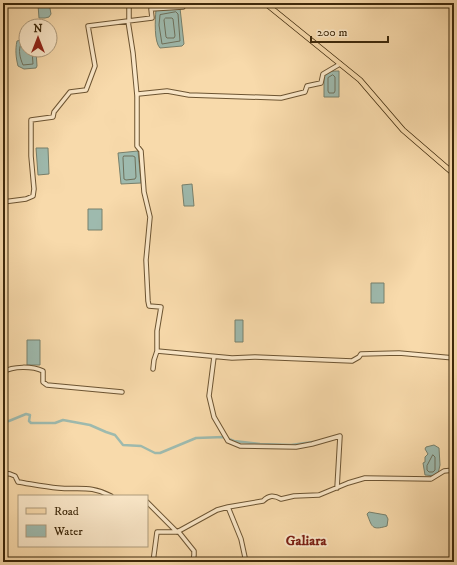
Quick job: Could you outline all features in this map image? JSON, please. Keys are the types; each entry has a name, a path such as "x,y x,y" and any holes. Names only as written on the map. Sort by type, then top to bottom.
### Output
{"main road":[{"path":"265,3 360,80 403,130 454,174"}],"street":[{"path":"129,3 128,21 137,96 137,146 141,151 144,192 150,217 146,260 148,301 149,306 161,307 157,331 157,351 153,369"},
{"path":"3,202 26,199 33,196 31,120 52,117 54,112 70,92 86,90 89,84 95,66 88,26 152,18 151,9 183,7 184,3"},
{"path":"137,96 138,94 167,91 189,95 281,98 305,92 306,86 321,83 323,74 340,64"},
{"path":"454,200 454,204"},
{"path":"157,351 232,358 302,358 352,361 359,358 361,354 399,354 454,358"},
{"path":"214,356 209,396 214,417 228,441 240,446 296,447 340,436 337,488"},
{"path":"3,372 15,368 36,368 43,371 43,382 47,385 122,392"},
{"path":"153,562 156,532 177,532 217,510 228,506 262,500 267,497 275,496 281,499 294,496 319,495 348,483 365,478 432,479 444,471 454,470"},
{"path":"3,473 15,476 18,482 58,488 87,488 109,495"},
{"path":"148,503 177,532 194,552 193,562"},
{"path":"228,506 241,539 246,562"}],"water":[{"path":"49,3 51,14 49,17 39,18 38,5"},
{"path":"180,8 184,44 182,46 160,48 156,36 156,10"},
{"path":"17,41 18,58 36,58 36,68 24,69 18,66 16,54"},
{"path":"339,71 339,97 324,97 325,75 330,72"},
{"path":"36,148 48,148 49,174 38,175"},
{"path":"138,151 141,183 121,184 118,153"},
{"path":"192,184 194,206 184,206 182,185"},
{"path":"88,209 102,209 102,230 88,230"},
{"path":"371,283 384,283 384,303 371,303"},
{"path":"235,320 243,320 243,342 235,342"},
{"path":"27,340 40,340 40,365 27,365"},
{"path":"434,445 439,448 440,465 438,474 435,476 425,475 423,463 425,462 425,457 428,454 425,449 426,447"},
{"path":"369,512 386,515 388,519 387,526 375,528 371,524 367,514"}],"waterway":[{"path":"3,422 26,414 30,415 29,421 31,423 55,423 63,420 90,425 115,435 123,445 141,446 155,453 160,453 196,438 224,437 234,441 260,444 291,445 313,442"}],"district":[{"name":"Galiara","path":"306,540"}]}
